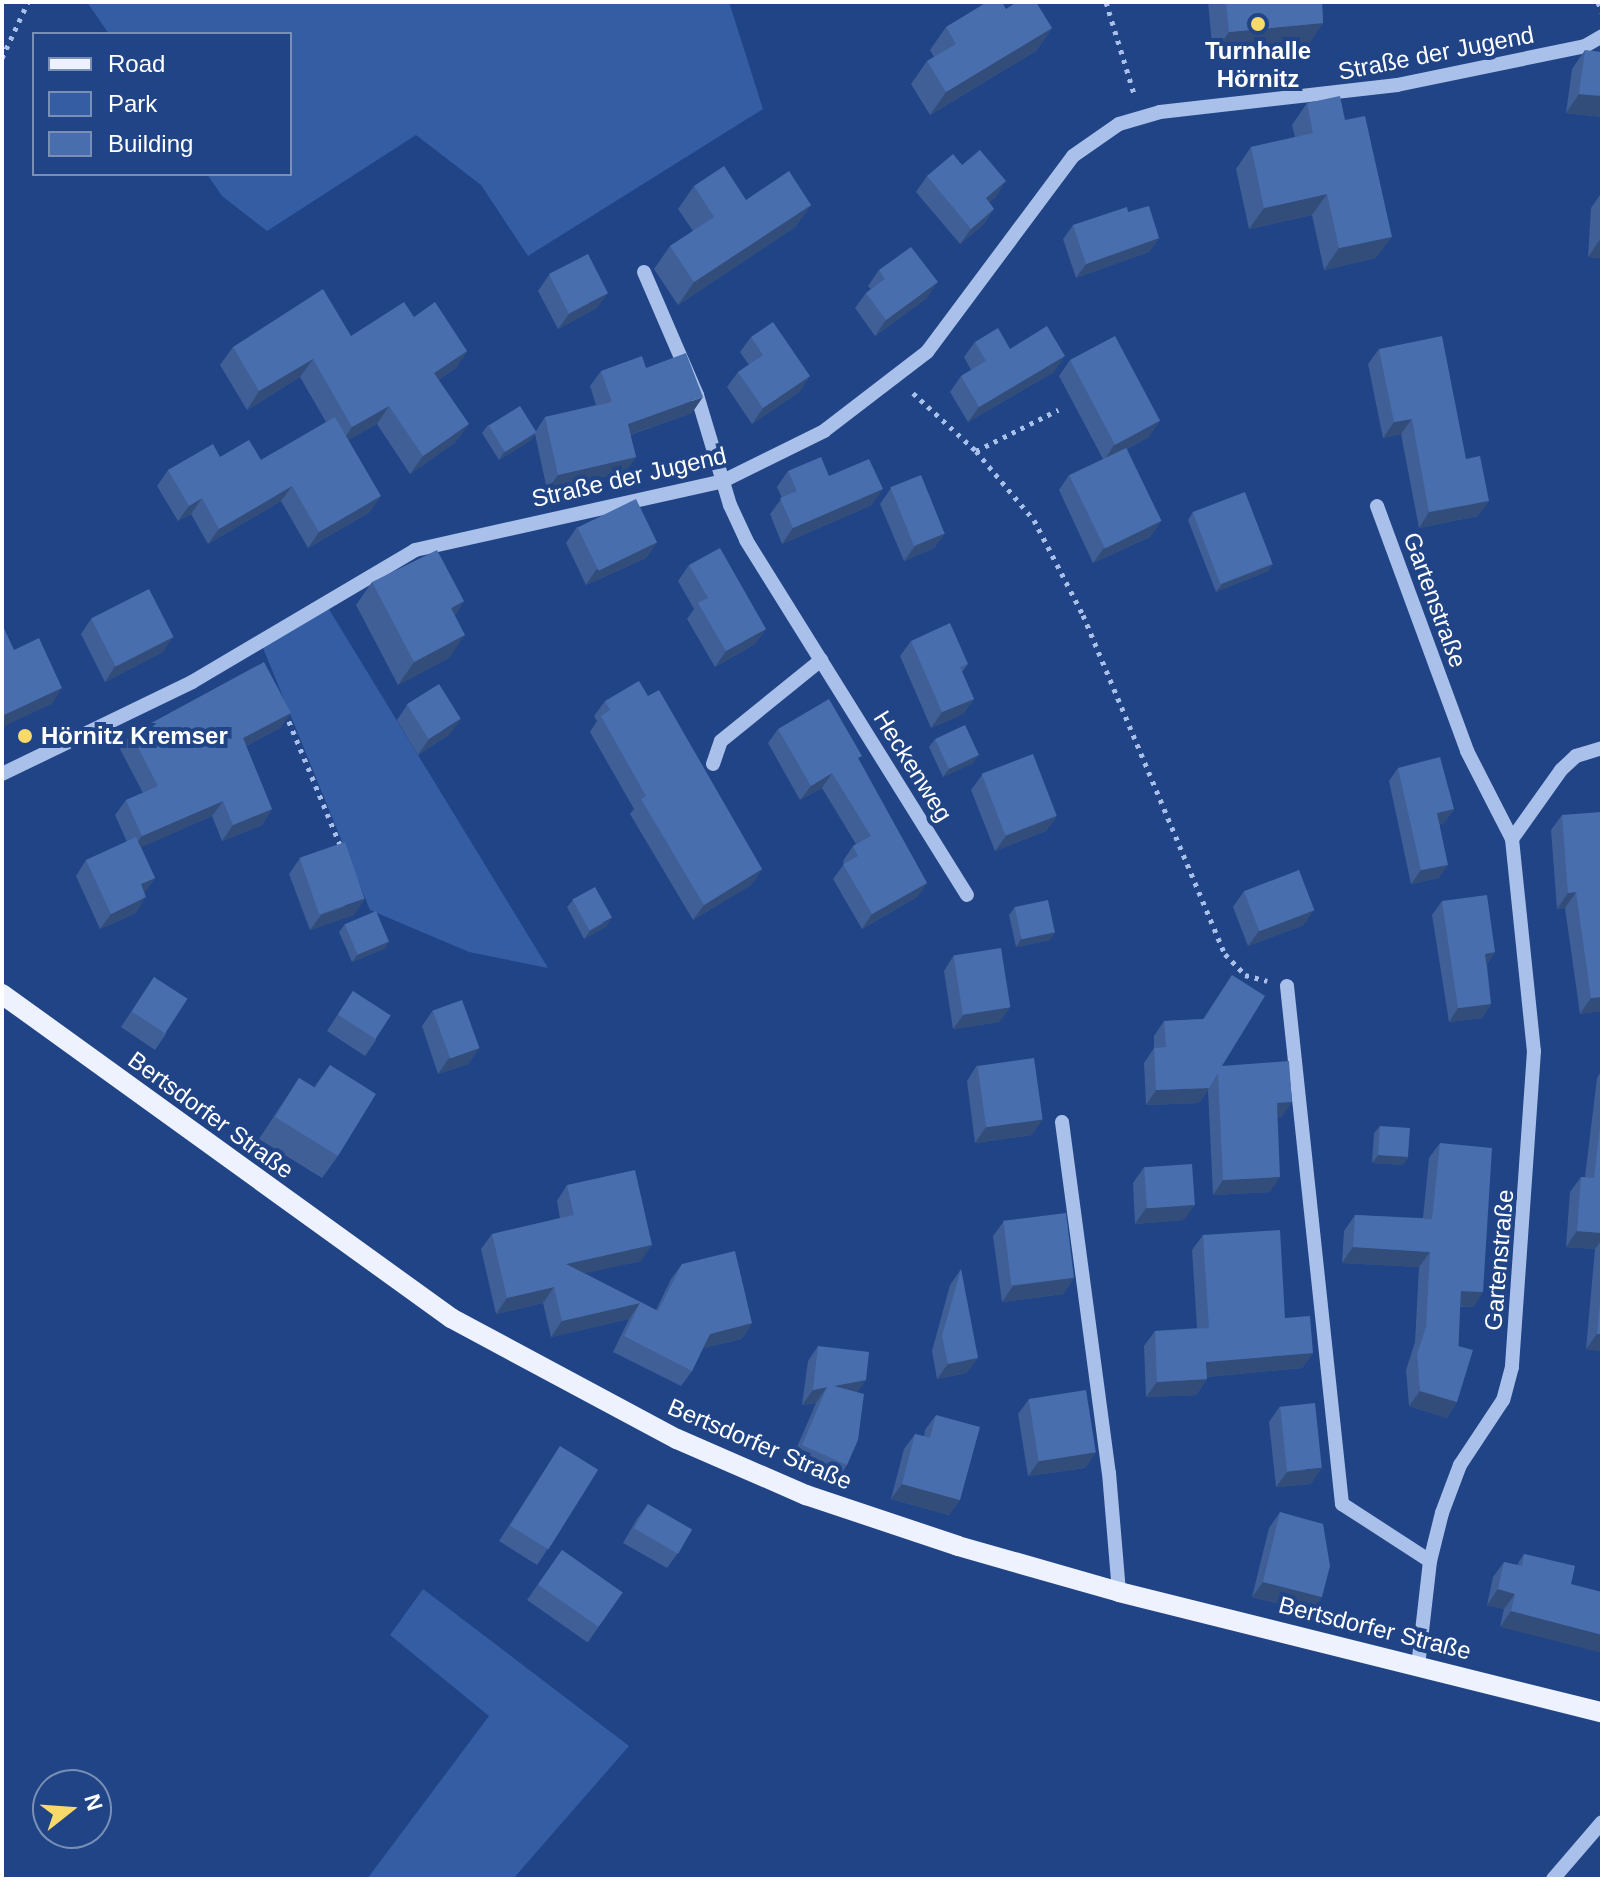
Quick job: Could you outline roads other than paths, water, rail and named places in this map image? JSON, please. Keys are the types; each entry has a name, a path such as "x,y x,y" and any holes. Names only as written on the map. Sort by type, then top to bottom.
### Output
{"main road":[{"name":"Bertsdorfer Straße","path":"2,994 358,1254 451,1318 556,1379 677,1439 834,1505 1119,1592 1602,1712"}],"street":[{"name":"Straße der Jugend","path":"2,774 192,682 415,550 723,481 824,431 897,379 954,318 1073,156 1097,136 1141,116 1368,90 1585,46 1602,36"},
{"path":"1585,46 1602,45"},
{"name":"Heckenweg","path":"644,272 697,395 723,481 746,540 967,895"},
{"name":"Gartenstraße","path":"1377,506 1467,751 1512,839 1535,1091 1512,1367 1503,1400 1460,1465 1430,1561 1418,1666"},
{"path":"713,764 721,741 821,660"},
{"path":"1512,839 1561,770 1576,756 1602,748"},
{"path":"1287,986 1342,1504 1430,1561"},
{"path":"1062,1122 1109,1473 1119,1592"},
{"path":"1553,1879 1602,1822"}],"place":[{"name":"Turnhalle Hörnitz","path":"1258,24"},
{"name":"Hörnitz Kremser","path":"25,736"}]}
